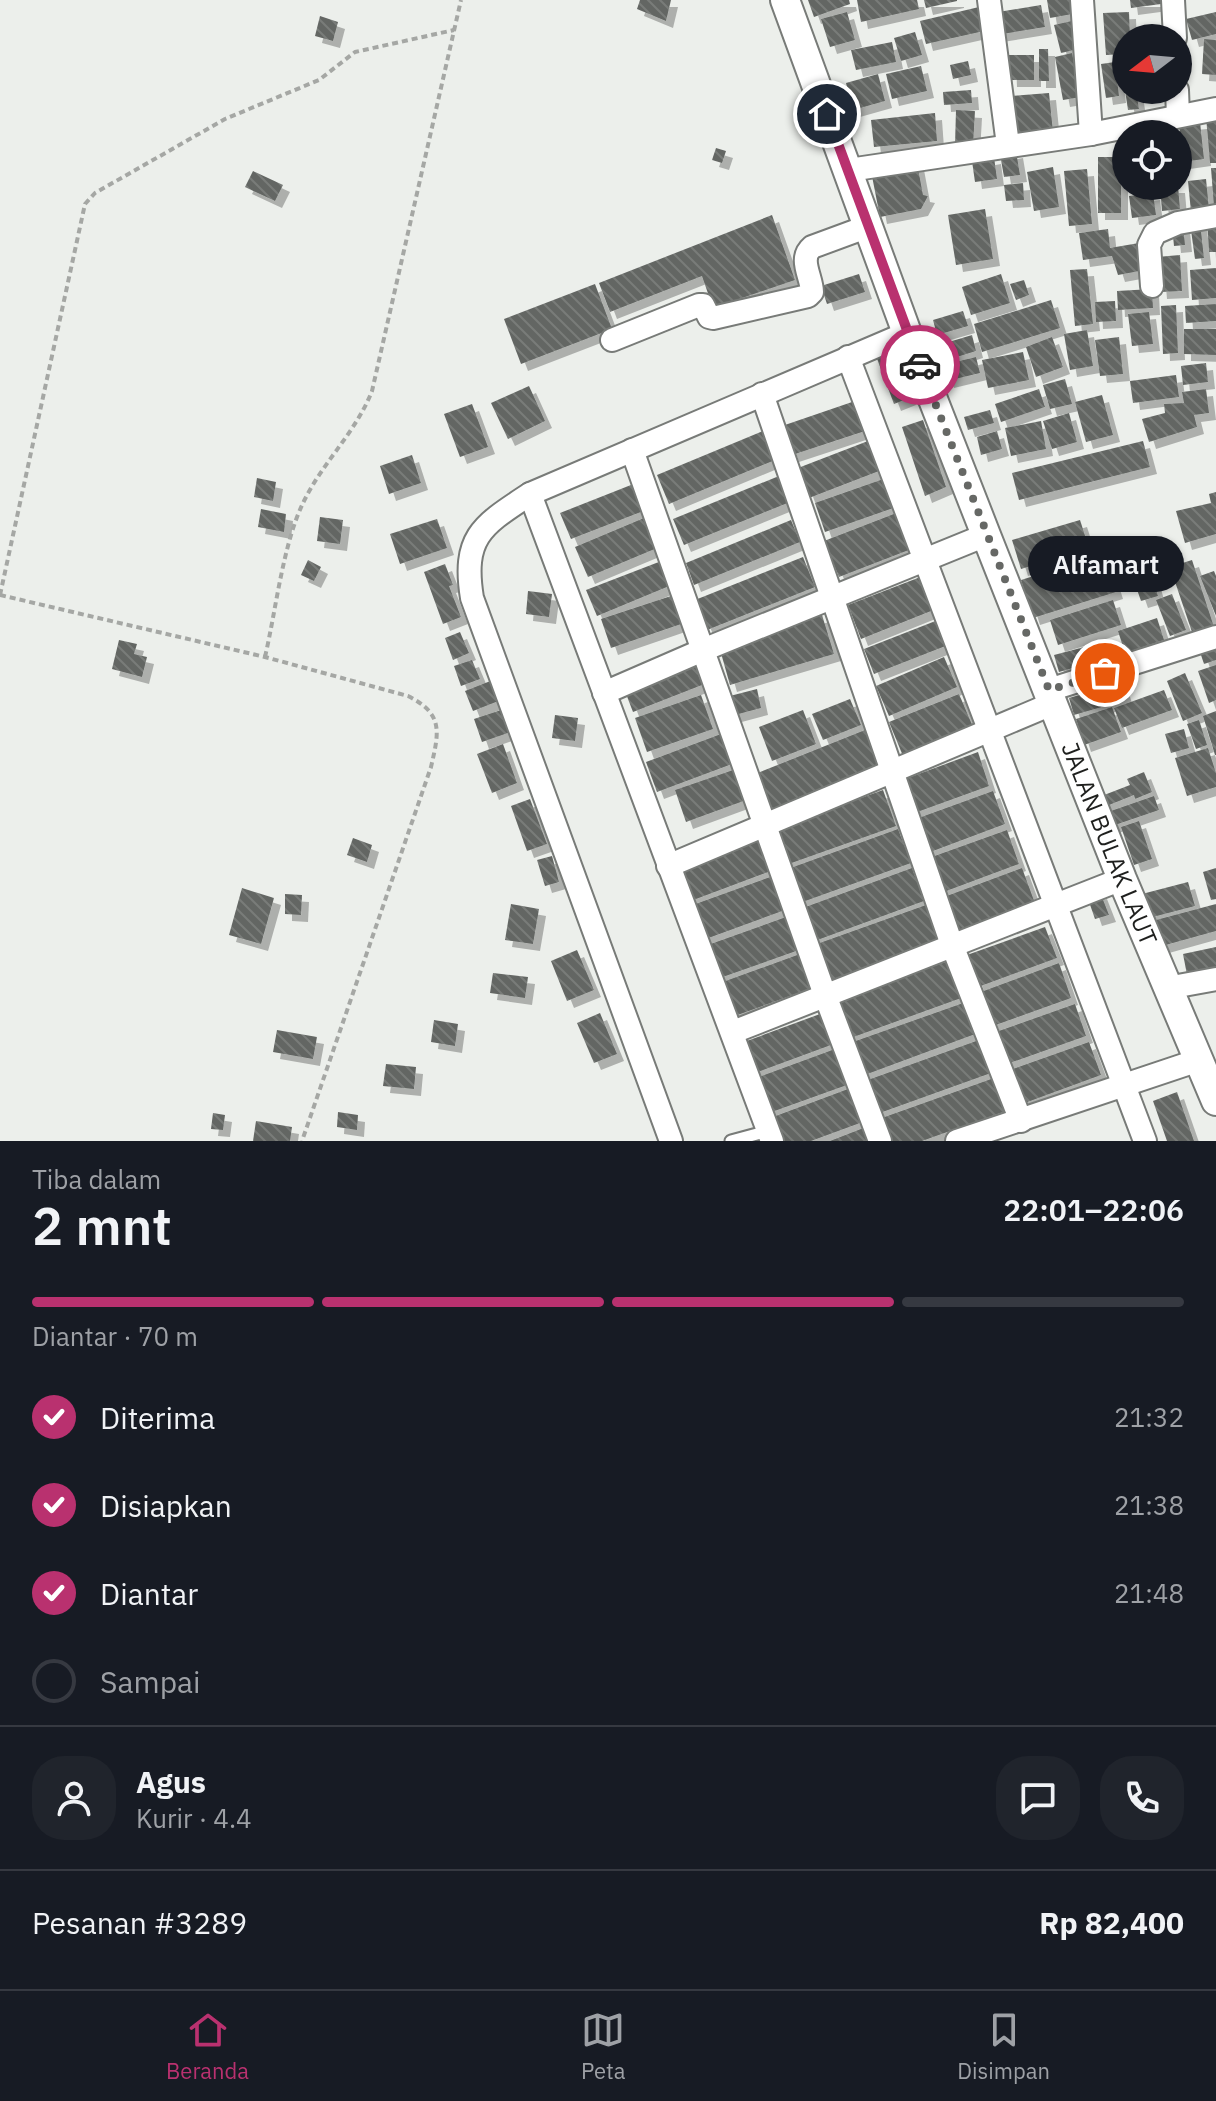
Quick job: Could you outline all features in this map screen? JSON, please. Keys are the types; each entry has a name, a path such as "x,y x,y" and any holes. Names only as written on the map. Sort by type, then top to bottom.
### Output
{"street":[{"name":"JALAN BULAK LAUT","path":"785,0 907,333 986,535 1122,879 1216,1101"},
{"path":"989,0 1008,145"},
{"path":"1082,0 1091,134"},
{"path":"1173,0 1174,24"},
{"path":"1178,104 1178,116"},
{"path":"849,170 1091,134 1216,109"},
{"path":"1152,286 1149,245 1155,233 1178,223 1216,216"},
{"path":"612,340 699,305 703,305 709,317 713,318 808,296 812,286 806,252 869,226"},
{"path":"671,1141 472,598 468,571 476,540 487,523 530,494 907,333"},
{"path":"848,357 1145,1141"},
{"path":"762,394 952,945 1021,1121"},
{"path":"632,450 825,995 880,1141"},
{"path":"530,494 770,1136"},
{"path":"604,693 986,535"},
{"path":"668,866 990,730 1052,696 1216,637"},
{"path":"733,1032 1122,879"},
{"path":"1167,988 1216,979"},
{"path":"961,1140 1199,1060"}],"lane":[{"path":"731,1141 770,1136"}],"path":[{"path":"265,657 289,546 304,500 364,411 372,391 461,0"},
{"path":"302,1141 431,767 437,740 436,719 424,704 408,696 265,657 0,595 85,204 95,193 225,119 319,80 355,52 454,30"}],"building":[{"path":"640,0 671,0 666,21 637,9"},
{"path":"808,0 849,0 850,4 814,17"},
{"path":"857,0 917,0 919,9 861,22"},
{"path":"924,0 957,0 957,1 926,8"},
{"path":"1047,0 1076,0 1078,13 1050,18"},
{"path":"1130,0 1175,0 1176,2 1131,8"},
{"path":"1041,5 1045,27 996,35 992,13"},
{"path":"979,7 984,31 926,44 920,21"},
{"path":"847,12 855,40 830,47 821,19"},
{"path":"1129,12 1129,24 1112,24 1112,55 1106,55 1103,13"},
{"path":"1216,12 1216,34 1192,40 1192,24 1187,24 1186,19"},
{"path":"320,16 338,22 333,41 315,36"},
{"path":"1076,20 1083,48 1061,53 1054,25"},
{"path":"915,32 922,55 901,61 894,38"},
{"path":"1204,39 1216,40 1216,75 1202,74"},
{"path":"892,42 896,62 856,70 851,50"},
{"path":"1039,49 1048,49 1049,81 1039,81"},
{"path":"1072,53 1081,97 1063,100 1055,57"},
{"path":"1009,55 1034,55 1034,80 1010,80"},
{"path":"968,61 971,75 953,79 950,65"},
{"path":"1112,62 1112,97 1106,98 1101,64"},
{"path":"921,66 927,91 892,99 886,74"},
{"path":"878,74 885,101 853,110 846,83"},
{"path":"971,90 972,103 944,105 943,92"},
{"path":"1049,93 1053,132 1015,135 1011,96"},
{"path":"1127,104 1138,104 1139,109 1128,110"},
{"path":"956,110 975,111 973,146 955,145"},
{"path":"935,113 937,141 874,147 871,120"},
{"path":"1216,116 1216,163 1210,163 1206,117"},
{"path":"1200,122 1204,159 1192,161 1192,123"},
{"path":"716,148 726,151 722,163 712,160"},
{"path":"1016,151 1020,175 1004,177 1000,154"},
{"path":"994,157 997,179 975,182 972,161"},
{"path":"1098,157 1112,157 1112,200 1121,200 1121,213 1098,213"},
{"path":"917,163 923,195 928,196 921,209 880,217 871,171"},
{"path":"1053,167 1059,207 1034,211 1027,172"},
{"path":"1211,168 1216,168 1216,207 1214,207"},
{"path":"1087,169 1092,224 1069,226 1064,171"},
{"path":"253,171 283,185 275,201 245,187"},
{"path":"1206,179 1209,209 1191,212 1192,181"},
{"path":"1023,183 1024,200 1006,201 1004,185"},
{"path":"1130,200 1154,200 1156,215 1132,218"},
{"path":"1161,200 1179,200 1180,209 1162,211"},
{"path":"985,209 993,259 956,265 948,215"},
{"path":"772,215 795,280 713,308 702,276 610,312 599,283"},
{"path":"1207,220 1216,220 1216,252 1209,252"},
{"path":"1200,222 1204,258 1195,259 1190,223"},
{"path":"1183,225 1185,245 1174,246 1172,226"},
{"path":"1108,229 1110,248 1139,243 1145,270 1118,275 1112,256 1083,260 1079,233"},
{"path":"1180,255 1182,291 1160,292 1157,257"},
{"path":"1216,268 1216,298 1192,300 1190,270"},
{"path":"1087,269 1093,324 1075,326 1070,270"},
{"path":"859,274 865,292 827,304 821,286"},
{"path":"1001,274 1010,303 971,315 962,287"},
{"path":"1024,280 1029,295 1016,300 1010,284"},
{"path":"595,284 612,329 521,364 504,319"},
{"path":"1152,289 1153,308 1118,310 1117,291"},
{"path":"1051,300 1060,328 982,352 974,324"},
{"path":"1115,301 1116,321 1096,322 1095,302"},
{"path":"1216,304 1216,321 1186,323 1185,306"},
{"path":"1176,305 1178,353 1163,354 1161,306"},
{"path":"963,311 968,326 937,335 933,320"},
{"path":"1149,312 1153,344 1132,346 1128,314"},
{"path":"1184,329 1216,329 1216,355 1184,354"},
{"path":"1087,330 1093,366 1070,370 1064,334"},
{"path":"972,335 976,351 944,361 939,345"},
{"path":"1052,337 1063,367 1036,377 1026,347"},
{"path":"1119,337 1123,374 1100,376 1095,340"},
{"path":"891,350 909,398 894,404 876,356"},
{"path":"1023,352 1029,380 988,388 982,360"},
{"path":"976,357 980,373 947,381 943,365"},
{"path":"1206,363 1208,382 1183,385 1181,366"},
{"path":"1176,375 1179,397 1133,403 1130,381"},
{"path":"1065,379 1072,404 1050,409 1043,385"},
{"path":"529,386 545,421 508,439 491,403"},
{"path":"1039,389 1045,407 1001,422 995,404"},
{"path":"1206,389 1209,413 1194,415 1197,427 1149,442 1142,419 1165,413 1164,404 1184,403 1182,392"},
{"path":"1102,395 1113,435 1086,442 1075,402"},
{"path":"855,401 865,431 792,455 782,426"},
{"path":"472,404 488,447 460,457 444,414"},
{"path":"990,410 994,423 968,430 964,417"},
{"path":"1069,413 1077,442 1052,449 1043,421"},
{"path":"923,420 946,487 925,496 902,427"},
{"path":"1041,421 1046,449 1011,456 1005,428"},
{"path":"763,431 775,460 669,504 657,475"},
{"path":"997,431 1002,449 981,455 977,437"},
{"path":"868,441 879,471 809,498 798,468"},
{"path":"1143,441 1150,467 1019,500 1012,473"},
{"path":"412,455 421,483 389,494 380,466"},
{"path":"779,476 790,502 684,545 673,519"},
{"path":"889,477 899,506 825,532 815,503"},
{"path":"257,478 276,482 273,501 254,497"},
{"path":"636,483 646,510 571,539 560,513"},
{"path":"1216,492 1216,534 1185,543 1176,511 1211,503 1209,494"},
{"path":"261,509 286,514 284,532 258,527"},
{"path":"899,512 914,548 839,577 824,541"},
{"path":"320,517 343,520 340,544 317,541"},
{"path":"644,518 657,548 588,577 575,547"},
{"path":"437,519 447,548 400,564 390,534"},
{"path":"791,520 800,542 694,585 686,563"},
{"path":"1080,520 1089,548 1021,569 1012,540"},
{"path":"1104,554 1116,592 1033,618 1021,580"},
{"path":"803,557 815,587 707,630 695,600"},
{"path":"308,560 321,567 314,581 301,575"},
{"path":"664,560 674,584 597,616 586,590"},
{"path":"1192,560 1215,630 1194,638 1170,567"},
{"path":"445,564 453,585 449,586 461,617 443,624 424,572"},
{"path":"1214,571 1216,576 1216,616 1200,576"},
{"path":"1151,572 1158,596 1141,601 1133,578"},
{"path":"923,576 936,609 861,639 848,605"},
{"path":"528,591 552,594 549,617 526,614"},
{"path":"677,594 687,622 611,648 601,619"},
{"path":"1172,594 1186,630 1170,636 1156,600"},
{"path":"1113,600 1121,625 1058,645 1050,620"},
{"path":"822,615 834,654 730,685 719,646"},
{"path":"1157,618 1164,640 1125,653 1118,631"},
{"path":"938,620 948,645 874,674 864,649"},
{"path":"460,632 469,653 453,660 445,638"},
{"path":"119,640 137,644 134,654 147,657 142,677 112,669"},
{"path":"1092,645 1097,661 1059,672 1054,655"},
{"path":"1216,647 1216,660 1204,664 1200,652"},
{"path":"944,657 957,687 889,716 876,686"},
{"path":"472,660 480,679 461,686 454,666"},
{"path":"693,660 702,685 633,712 623,686"},
{"path":"1216,665 1216,700 1209,703 1198,671"},
{"path":"1185,673 1202,713 1183,721 1167,681"},
{"path":"493,680 501,700 473,711 465,691"},
{"path":"1121,683 1126,700 1074,715 1069,698"},
{"path":"757,689 761,708 731,716 726,697"},
{"path":"1164,690 1172,710 1122,728 1114,708"},
{"path":"959,694 973,727 903,756 889,722"},
{"path":"701,695 713,729 647,752 635,718"},
{"path":"850,699 861,725 823,740 812,714"},
{"path":"1112,707 1121,732 1084,745 1076,719"},
{"path":"504,709 511,732 482,742 474,719"},
{"path":"803,710 816,744 772,761 759,727"},
{"path":"1216,711 1216,755 1215,755 1203,716"},
{"path":"555,715 578,718 575,741 552,738"},
{"path":"1199,720 1207,745 1196,749 1187,724"},
{"path":"870,728 885,767 770,813 755,774"},
{"path":"1184,729 1189,748 1171,753 1165,734"},
{"path":"721,734 732,764 657,792 646,762"},
{"path":"503,744 517,783 492,793 477,754"},
{"path":"1208,748 1216,773 1216,787 1187,796 1175,758"},
{"path":"978,752 989,786 909,815 897,782"},
{"path":"739,768 749,799 686,822 675,790"},
{"path":"1144,772 1152,792 1135,799 1134,795 1104,807 1099,797 1130,785 1127,779"},
{"path":"883,790 896,826 783,866 770,831"},
{"path":"993,791 1005,824 925,854 913,820"},
{"path":"1154,796 1159,810 1112,826 1108,812"},
{"path":"530,799 547,844 527,851 511,806"},
{"path":"1139,821 1152,859 1134,865 1121,827"},
{"path":"898,829 911,863 797,904 785,870"},
{"path":"1007,830 1019,864 941,893 929,858"},
{"path":"353,838 372,845 367,862 347,855"},
{"path":"760,840 771,871 688,902 676,870"},
{"path":"552,856 559,882 545,886 537,860"},
{"path":"912,868 924,901 812,942 800,909"},
{"path":"1022,868 1036,906 958,934 944,897"},
{"path":"1216,868 1216,899 1211,900 1203,872"},
{"path":"773,876 785,910 703,940 690,906"},
{"path":"1188,882 1195,906 1149,918 1142,894"},
{"path":"242,888 274,898 261,944 229,935"},
{"path":"1100,892 1109,915 1095,919 1087,896"},
{"path":"285,894 302,895 301,915 285,914"},
{"path":"511,904 539,909 533,944 505,940"},
{"path":"1216,904 1216,931 1162,946 1156,920"},
{"path":"926,905 939,941 827,982 814,945"},
{"path":"786,917 799,950 717,979 705,946"},
{"path":"1045,927 1057,958 978,987 967,955"},
{"path":"1216,947 1216,975 1188,980 1183,954"},
{"path":"577,950 594,990 567,1001 551,961"},
{"path":"800,954 812,988 732,1017 720,983"},
{"path":"951,960 964,997 848,1039 834,1002"},
{"path":"1059,963 1071,998 993,1026 981,992"},
{"path":"493,973 528,977 525,998 490,993"},
{"path":"966,1002 978,1033 862,1076 850,1043"},
{"path":"1075,1004 1086,1036 1007,1064 996,1032"},
{"path":"600,1013 617,1054 594,1063 577,1023"},
{"path":"820,1014 831,1045 755,1073 744,1042"},
{"path":"434,1020 458,1024 455,1046 431,1042"},
{"path":"277,1030 317,1037 313,1059 273,1052"},
{"path":"979,1040 991,1073 877,1114 865,1081"},
{"path":"1089,1042 1101,1075 1022,1104 1010,1070"},
{"path":"835,1049 847,1085 769,1113 756,1078"},
{"path":"386,1064 416,1067 414,1089 383,1086"},
{"path":"994,1078 1006,1111 922,1141 887,1141 879,1119"},
{"path":"848,1089 860,1123 811,1141 782,1141 773,1117"},
{"path":"1177,1092 1194,1141 1167,1141 1153,1101"},
{"path":"338,1112 358,1115 357,1130 337,1127"},
{"path":"213,1113 225,1115 223,1130 211,1129"},
{"path":"256,1121 292,1127 290,1141 253,1141"},
{"path":"866,1127 871,1141 830,1141"}],"way so far":[{"path":"920,365 1049,690 1105,673"}],"place":[{"name":"Alfamart","path":"1105,673"}],"route":[{"path":"827,114 920,365"}]}
